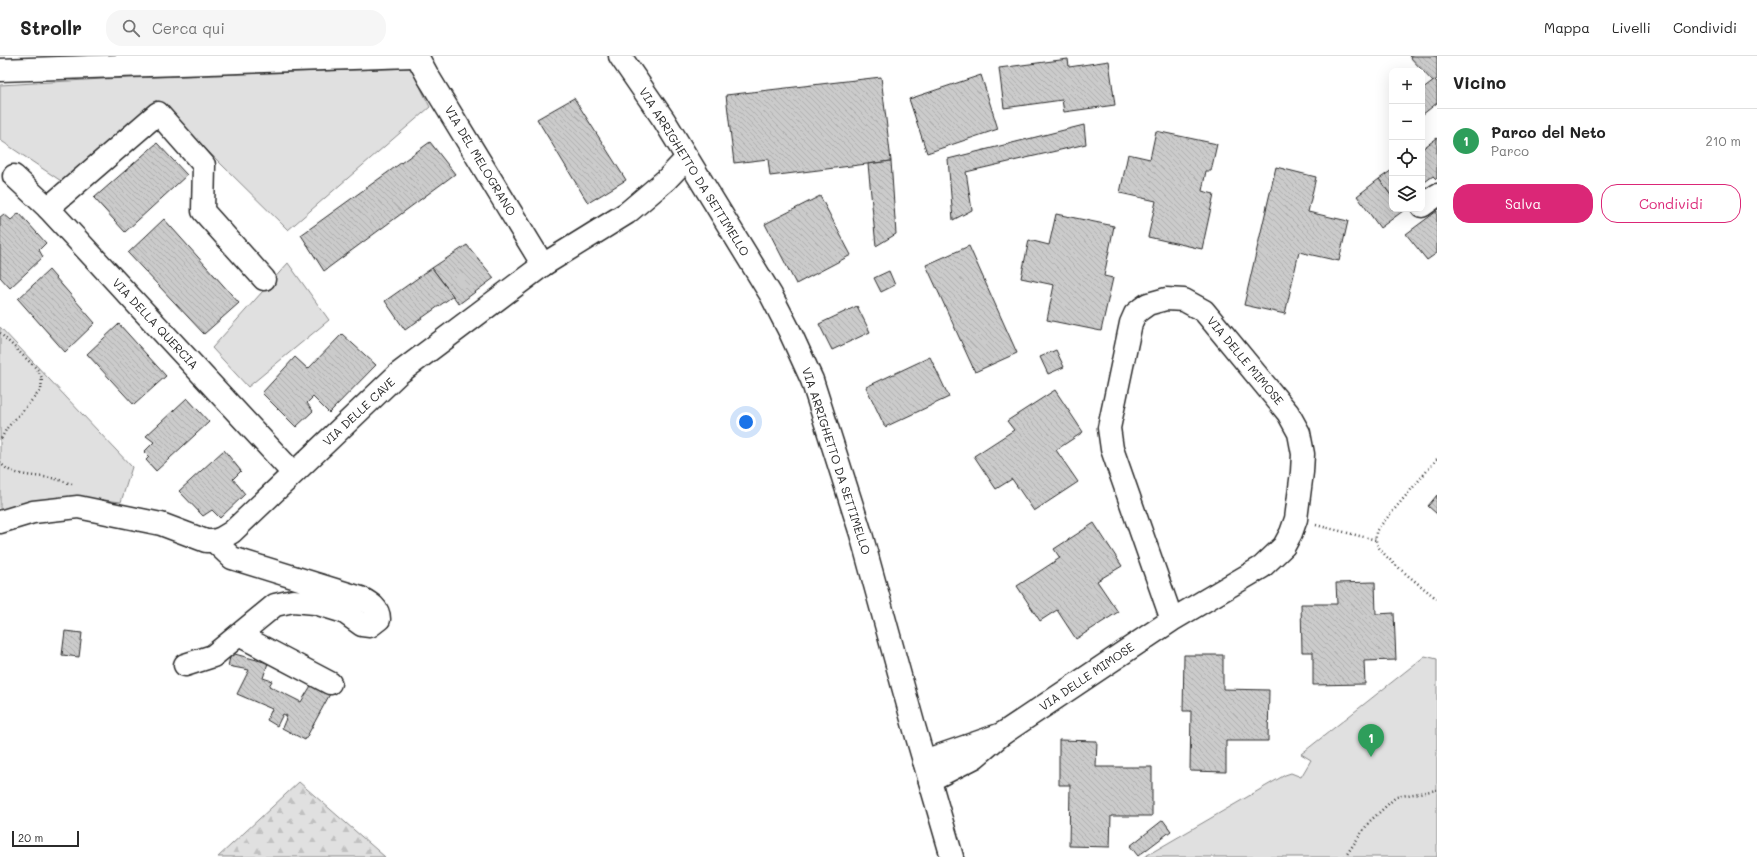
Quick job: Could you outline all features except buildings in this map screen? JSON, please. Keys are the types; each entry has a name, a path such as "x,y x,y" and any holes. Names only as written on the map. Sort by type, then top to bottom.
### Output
{"street":[{"path":"0,70 231,59 412,56"},
{"name":"VIA DEL MELOGRANO","path":"417,56 543,265"},
{"name":"VIA ARRIGHETTO DA SETTIMELLO","path":"620,56 664,120 771,295 812,380 861,534 952,857"},
{"path":"48,208 158,113 204,165 203,211 264,279"},
{"name":"VIA DELLE CAVE","path":"214,541 232,532 398,374 543,265 627,213 666,179 687,158"},
{"name":"VIA DELLA QUERCIA","path":"14,176 48,208 293,473"},
{"path":"1425,203 1437,195"},
{"name":"VIA DELLE MIMOSE","path":"927,771 1002,734 1172,620 1262,567 1284,546 1291,533 1296,519 1302,472 1302,454 1299,433 1288,413 1204,311 1184,300 1166,299 1148,304 1136,314 1131,323 1109,428 1110,440 1172,620"},
{"path":"0,522 33,512 78,507 161,524 206,541 214,541 232,558 361,598 374,607 379,613 379,619 375,624 370,626 362,625 344,612 316,603 293,601 275,605 213,656 185,665"},
{"path":"240,635 330,683"}],"path":[{"path":"0,333 38,370 42,378 41,390 7,428 0,441"},
{"path":"1437,459 1376,531 1378,547 1437,599"},
{"path":"0,462 4,468 20,474 52,478 74,485"},
{"path":"1296,519 1376,540"},
{"path":"1345,857 1369,822 1396,797 1437,790"}],"green space":[{"path":"411,68 430,107 288,230 156,100 64,183 0,140 0,85 103,79"},
{"path":"288,263 329,320 248,387 212,348"},
{"path":"0,327 132,467 121,502 71,496 0,511"},
{"path":"1425,656 1437,659 1437,857 1144,857 1285,775 1291,773 1301,777 1311,760 1301,754"},
{"path":"299,782 385,857 218,857"}],"place":[{"name":"Parco del Neto","path":"1371,757"}]}
